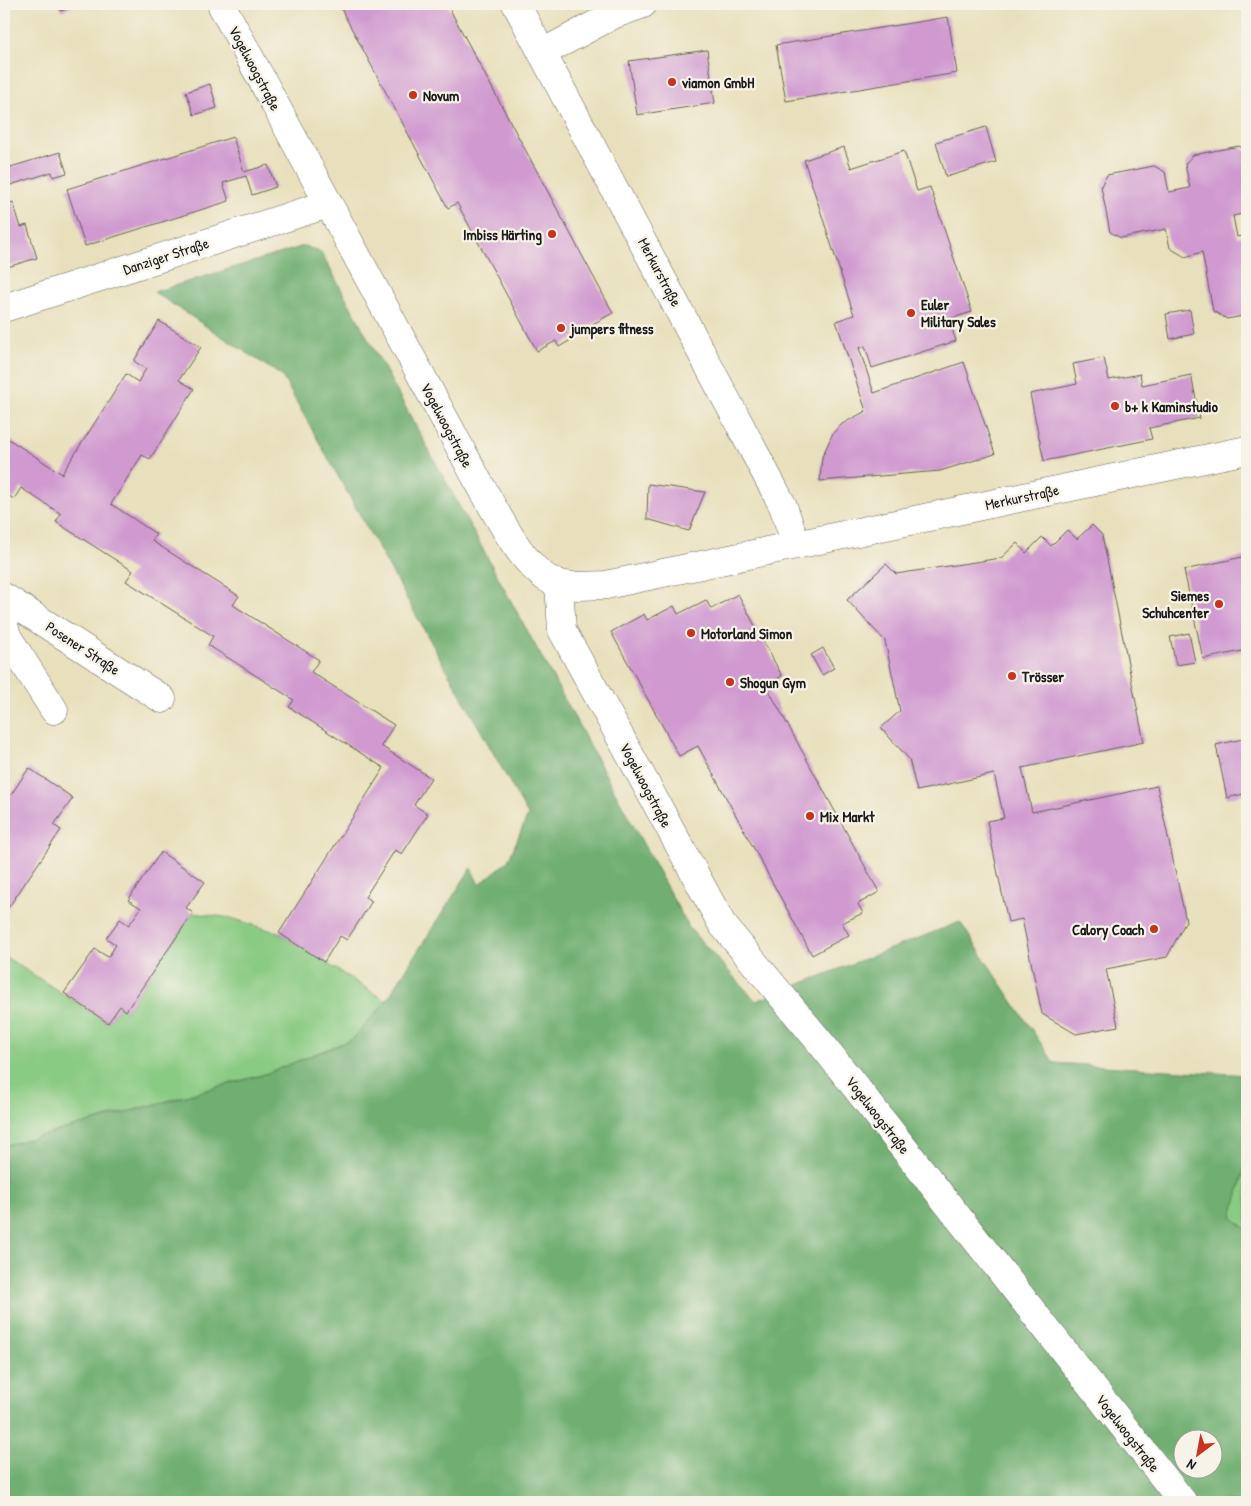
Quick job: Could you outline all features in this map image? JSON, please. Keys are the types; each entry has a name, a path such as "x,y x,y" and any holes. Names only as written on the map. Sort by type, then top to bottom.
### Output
{"street":[{"name":"Vogelwoogstraße","path":"221,4 478,481 507,530 536,571 559,584 562,630 722,924 824,1046 1182,1502"},
{"name":"Merkurstraße","path":"516,4 783,506 796,544"},
{"path":"542,53 615,14 643,4"},
{"name":"Danziger Straße","path":"4,308 328,204"},
{"name":"Merkurstraße","path":"559,584 606,585 1247,450"},
{"name":"Posener Straße","path":"4,597 162,699"},
{"path":"4,625 7,636 54,710"}],"green space":[{"path":"304,246 321,252 689,928 756,1001 960,922 1054,1063 1247,1075 1247,1159 1232,1217 1247,1230 1247,1502 4,1502 4,1146 265,1074 353,1039 386,1001 471,868 479,885 508,861 528,815 282,376 154,292"},
{"path":"193,913 231,918 279,933 386,1001 353,1039 266,1074 4,1146 4,956 108,1023 120,1006 126,1011"},
{"path":"1247,1159 1247,1230 1231,1217"}],"building":[{"path":"58,4 80,4 61,11"},
{"path":"447,4 613,313 574,334 576,337 559,347 556,341 537,351 457,203 448,208 339,5"},
{"path":"948,17 957,73 786,101 776,45"},
{"name":"viamon GmbH","path":"707,50 715,103 637,115 629,61"},
{"path":"210,84 217,108 194,115 186,92"},
{"path":"986,127 996,162 946,177 936,142"},
{"path":"233,137 244,172 268,165 276,187 252,195 246,176 223,183 229,201 85,246 67,189"},
{"path":"1239,146 1247,151 1247,213 1233,216 1237,237 1247,235 1247,308 1242,309 1243,316 1227,319 1213,311 1202,252 1185,257 1170,248 1166,229 1121,238 1110,232 1101,186 1107,175 1154,166 1165,172 1169,192 1190,188 1185,164 1193,155"},
{"name":"Euler Military Sales","path":"844,147 851,168 904,151 917,191 930,187 972,312 949,319 956,341 872,368 865,346 859,348 874,393 964,362 995,454 940,471 820,481 822,457 833,433 842,424 866,411 836,321 854,315 804,160"},
{"path":"60,152 67,173 53,177 52,172 4,187 4,169"},
{"path":"13,202 21,227 27,225 37,258 4,268 4,205"},
{"path":"1190,310 1194,334 1170,339 1166,314"},
{"path":"159,321 201,347 179,380 194,389 150,459 142,455 111,504 156,534 152,541 239,596 233,605 319,660 311,672 394,725 381,746 431,778 414,805 428,814 402,854 395,850 365,897 372,901 347,940 340,936 324,962 279,933 384,768 289,707 294,700 208,645 213,636 126,581 133,571 56,522 61,514 21,488 14,499 4,493 4,436 62,474 126,374 138,382 146,369 134,361"},
{"name":"b+ k Kaminstudio","path":"1104,358 1109,380 1140,374 1142,385 1191,375 1200,418 1149,428 1152,439 1044,461 1030,394 1077,384 1073,364"},
{"path":"648,484 705,492 689,531 647,519"},
{"name":"Trösser","path":"1092,525 1102,535 1144,742 1022,768 1032,812 1157,786 1186,921 1167,957 1106,969 1118,1026 1076,1034 1042,1014 1022,919 1008,922 987,821 1004,818 994,774 917,791 909,759 881,728 900,711 885,641 847,600 886,564 896,574 1001,558 1017,543 1026,553 1042,537 1051,546 1067,530 1077,539"},
{"name":"Siemes Schuhcenter","path":"1247,556 1247,650 1203,659 1184,570"},
{"path":"738,594 782,676 766,685 879,892 858,904 863,913 842,923 849,935 812,955 698,746 679,756 611,632 644,614 647,620 674,606 678,614 706,600 711,609"},
{"path":"1189,633 1195,662 1176,665 1170,637"},
{"path":"823,648 834,668 822,675 811,655"},
{"path":"1247,738 1247,793 1227,798 1216,745"},
{"path":"29,768 73,798 54,825 61,830 4,914 4,833 9,825 4,822 4,805"},
{"path":"161,852 205,882 186,908 193,913 126,1011 120,1006 108,1023 64,993 95,949 108,957 116,945 106,938 120,919 129,925 141,908 128,900"}],"place":[{"name":"viamon GmbH","path":"672,82"},
{"name":"Novum","path":"413,95"},
{"name":"Imbiss Härting","path":"552,234"},
{"name":"Euler Military Sales","path":"911,313"},
{"name":"jumpers fitness","path":"561,328"},
{"name":"b+ k Kaminstudio","path":"1115,406"},
{"name":"Siemes Schuhcenter","path":"1219,604"},
{"name":"Motorland Simon","path":"691,633"},
{"name":"Trösser","path":"1012,676"},
{"name":"Shogun Gym","path":"730,682"},
{"name":"Mix Markt","path":"810,816"},
{"name":"Calory Coach","path":"1154,929"}]}
